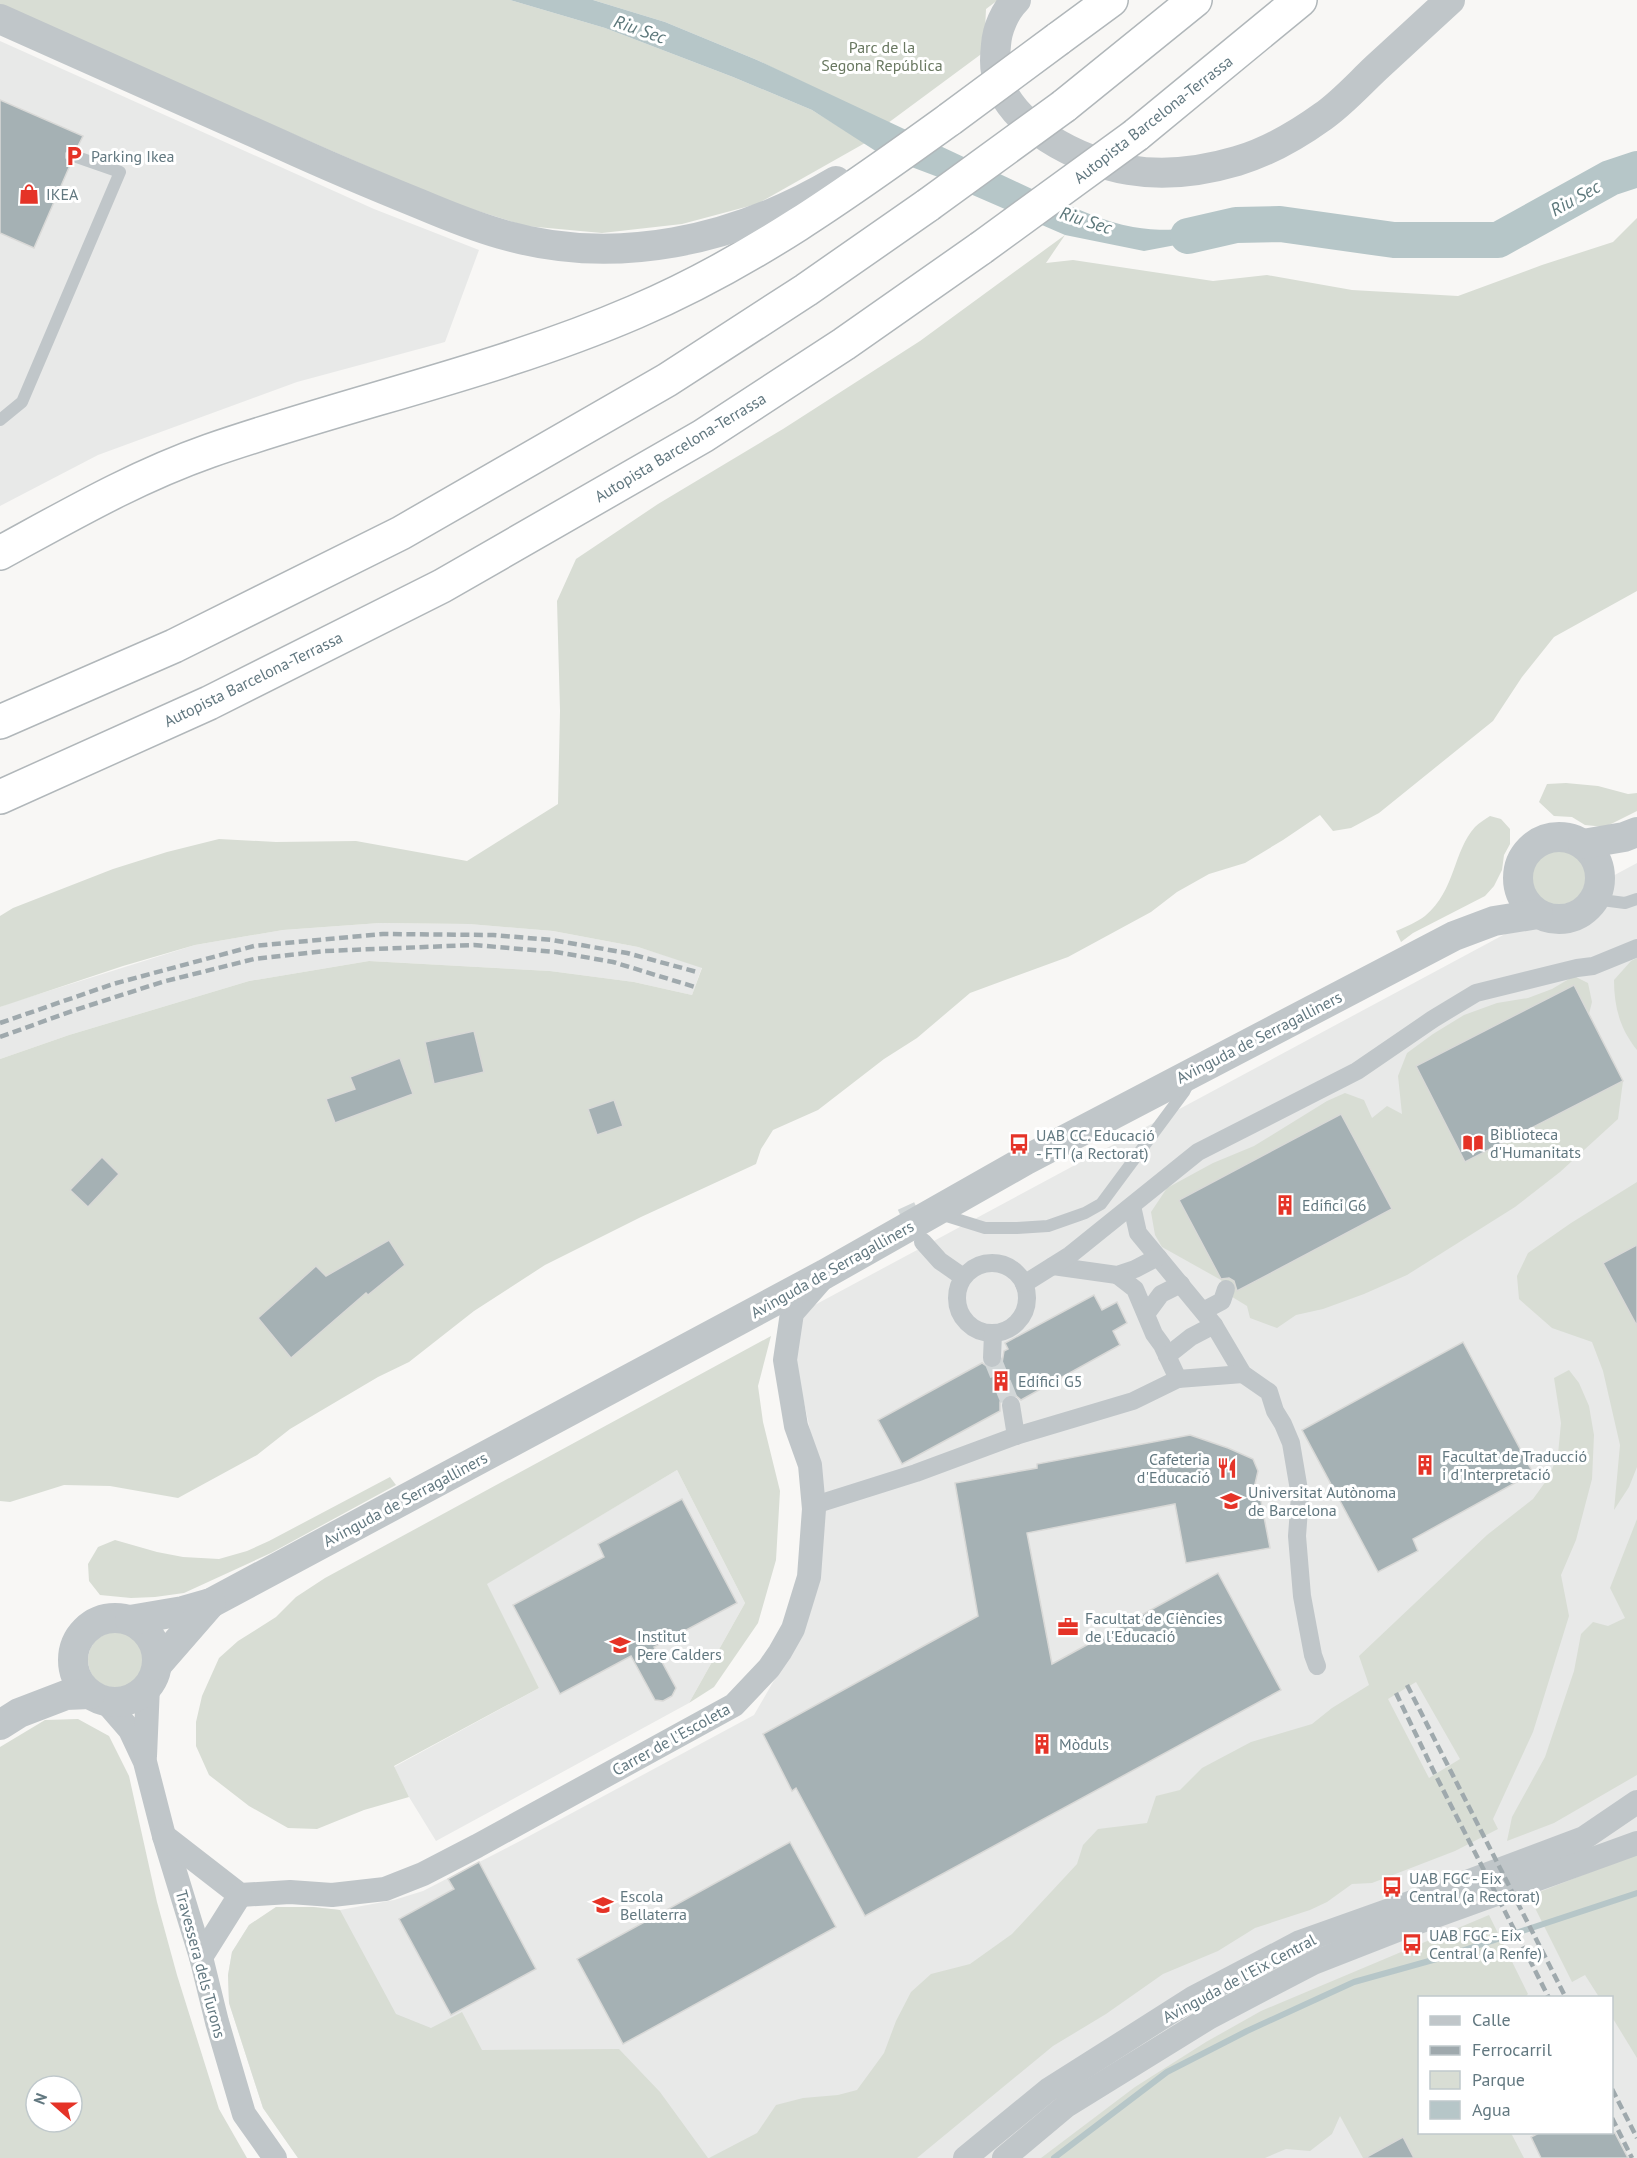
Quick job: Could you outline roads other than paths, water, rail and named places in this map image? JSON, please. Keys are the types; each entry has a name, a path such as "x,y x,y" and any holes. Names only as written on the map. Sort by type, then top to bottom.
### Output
{"highway":[{"path":"0,553 104,496 207,452 567,340 637,312 703,280 764,246 845,185 950,119 1111,0"},
{"path":"0,722 174,646 400,532 604,418 806,290 928,205 1064,106 1195,0"},
{"name":"Autopista Barcelona-Terrassa","path":"0,797 209,703 452,580 703,436 844,344 1136,135 1300,0"}],"street":[{"path":"1016,0 1007,11 1001,24 996,38 995,56 996,73 1013,107 1041,134 1074,152 1116,167 1152,173 1228,163 1275,145 1323,117 1450,0"},
{"path":"0,19 359,180 467,223 501,234 544,243 581,248 626,248 668,244 708,236 777,213 845,185"},
{"path":"1583,844 1624,837 1637,832"},
{"path":"1597,887 1596,860 1583,844 1575,840 1562,837 1547,838 1527,852 1521,861 1518,882 1524,900 1539,914 1550,918 1569,918 1586,909 1597,887 1637,838"},
{"name":"Avinguda de Serragalliners","path":"1455,936 1518,882"},
{"name":"Avinguda de Serragalliners","path":"129,1620 183,1611 211,1603 825,1275 1026,1160 1195,1070 1455,936 1494,921 1539,914"},
{"path":"1024,1284 1070,1255 1198,1152 1357,1071 1433,1019 1476,993 1593,966 1637,948"},
{"path":"1132,1206 1138,1233 1209,1318 1243,1374 1269,1392 1291,1443 1300,1496 1297,1536 1302,1596 1313,1656 1317,1666"},
{"name":"Avinguda de Serragalliners","path":"923,1242 940,1261 963,1277"},
{"path":"1053,1266 1117,1275 1158,1257"},
{"path":"990,1263 1011,1268 1024,1284 1027,1295 1026,1307 1014,1326 1004,1331 982,1332 971,1327 958,1310 956,1299 958,1287 963,1277 980,1265 990,1263"},
{"name":"Carrer de l'Escoleta","path":"240,1895 290,1892 332,1895 385,1889 423,1874 734,1705 769,1668 793,1629 809,1577 814,1509 810,1465 796,1425 785,1360 792,1313 825,1275"},
{"path":"1117,1275 1135,1289 1154,1334 1178,1379"},
{"path":"1147,1313 1161,1294 1181,1284"},
{"path":"1167,1356 1191,1337 1209,1318 1222,1301 1226,1289"},
{"path":"992,1358 993,1333"},
{"path":"821,1503 916,1473 1016,1436 1133,1401 1178,1379 1243,1374"},
{"path":"1011,1405 1016,1436"},
{"name":"Avinguda de Serragalliners","path":"152,1675 211,1603"},
{"path":"10,1719 66,1695 97,1697 112,1702 128,1700 139,1694 152,1675 156,1649 151,1638 143,1629 129,1620 112,1618 91,1625 80,1636 73,1657 74,1669 78,1680 97,1697"},
{"path":"10,1719 73,1657"},
{"name":"Travessera dels Turons","path":"145,1762 152,1675"},
{"name":"Travessera dels Turons","path":"97,1697 130,1730 145,1762 244,2114 275,2158"},
{"name":"Avinguda de l'Eix Central","path":"965,2158 1048,2090 1193,1998 1300,1942 1584,1838 1637,1802"},
{"path":"164,1836 240,1895 201,1957"},
{"name":"Avinguda de l'Eix Central","path":"1004,2158 1066,2106 1210,2016 1313,1963 1405,1927 1637,1843"}],"lane":[{"path":"0,420 22,402 120,172 74,156"},
{"path":"1597,887 1625,903 1637,899"},
{"path":"933,1212 985,1228 1048,1226 1085,1213 1101,1204 1184,1092 1195,1070"},
{"path":"1101,1204 1132,1206"}],"water":[{"path":"510,0 593,0 665,22 757,60 1049,197 1111,222 1159,230 1236,225 1213,238 1144,251 1065,235 968,193 938,177 885,157 812,110 605,28"}],"waterway":[{"name":"Riu Sec","path":"1188,236 1236,225 1280,224 1394,240 1498,240 1610,178 1637,169"},
{"path":"1054,2158 1167,2072 1247,2031 1354,1982 1440,1958 1637,1893"}],"tunnel":[{"path":"906,1206 918,1232"},
{"path":"992,1358 1011,1405"}],"railway":[{"path":"0,1023 113,984 254,946 383,934 493,935 552,940 627,953 697,972"},
{"path":"0,1037 162,982 254,959 325,951 474,945 556,952 613,962 695,987"},
{"path":"1407,1685 1565,1996"},
{"path":"1396,1693 1548,1996"},
{"path":"1613,2091 1637,2138"},
{"path":"1613,2120 1632,2158"}],"place":[{"name":"Parking Ikea","path":"74,156"},
{"name":"IKEA","path":"29,194"},
{"name":"Biblioteca d'Humanitats","path":"1473,1143"},
{"name":"UAB CC. Educació - FTI (a Rectorat)","path":"1019,1144"},
{"name":"Edifici G6","path":"1285,1205"},
{"name":"Edifici G5","path":"1001,1381"},
{"name":"Facultat de Traducció i d'Interpretació","path":"1425,1465"},
{"name":"Cafeteria d'Educació","path":"1227,1468"},
{"name":"Universitat Autònoma de Barcelona","path":"1231,1501"},
{"name":"Facultat de Ciències de l'Educació","path":"1068,1627"},
{"name":"Institut Pere Calders","path":"620,1645"},
{"name":"Mòduls","path":"1042,1744"},
{"name":"UAB FGC - Eix Central (a Rectorat)","path":"1392,1887"},
{"name":"Escola Bellaterra","path":"603,1905"},
{"name":"UAB FGC - Eix Central (a Renfe)","path":"1412,1944"}],"park label":[{"name":"Parc de la Segona República","path":"882,56"}]}
